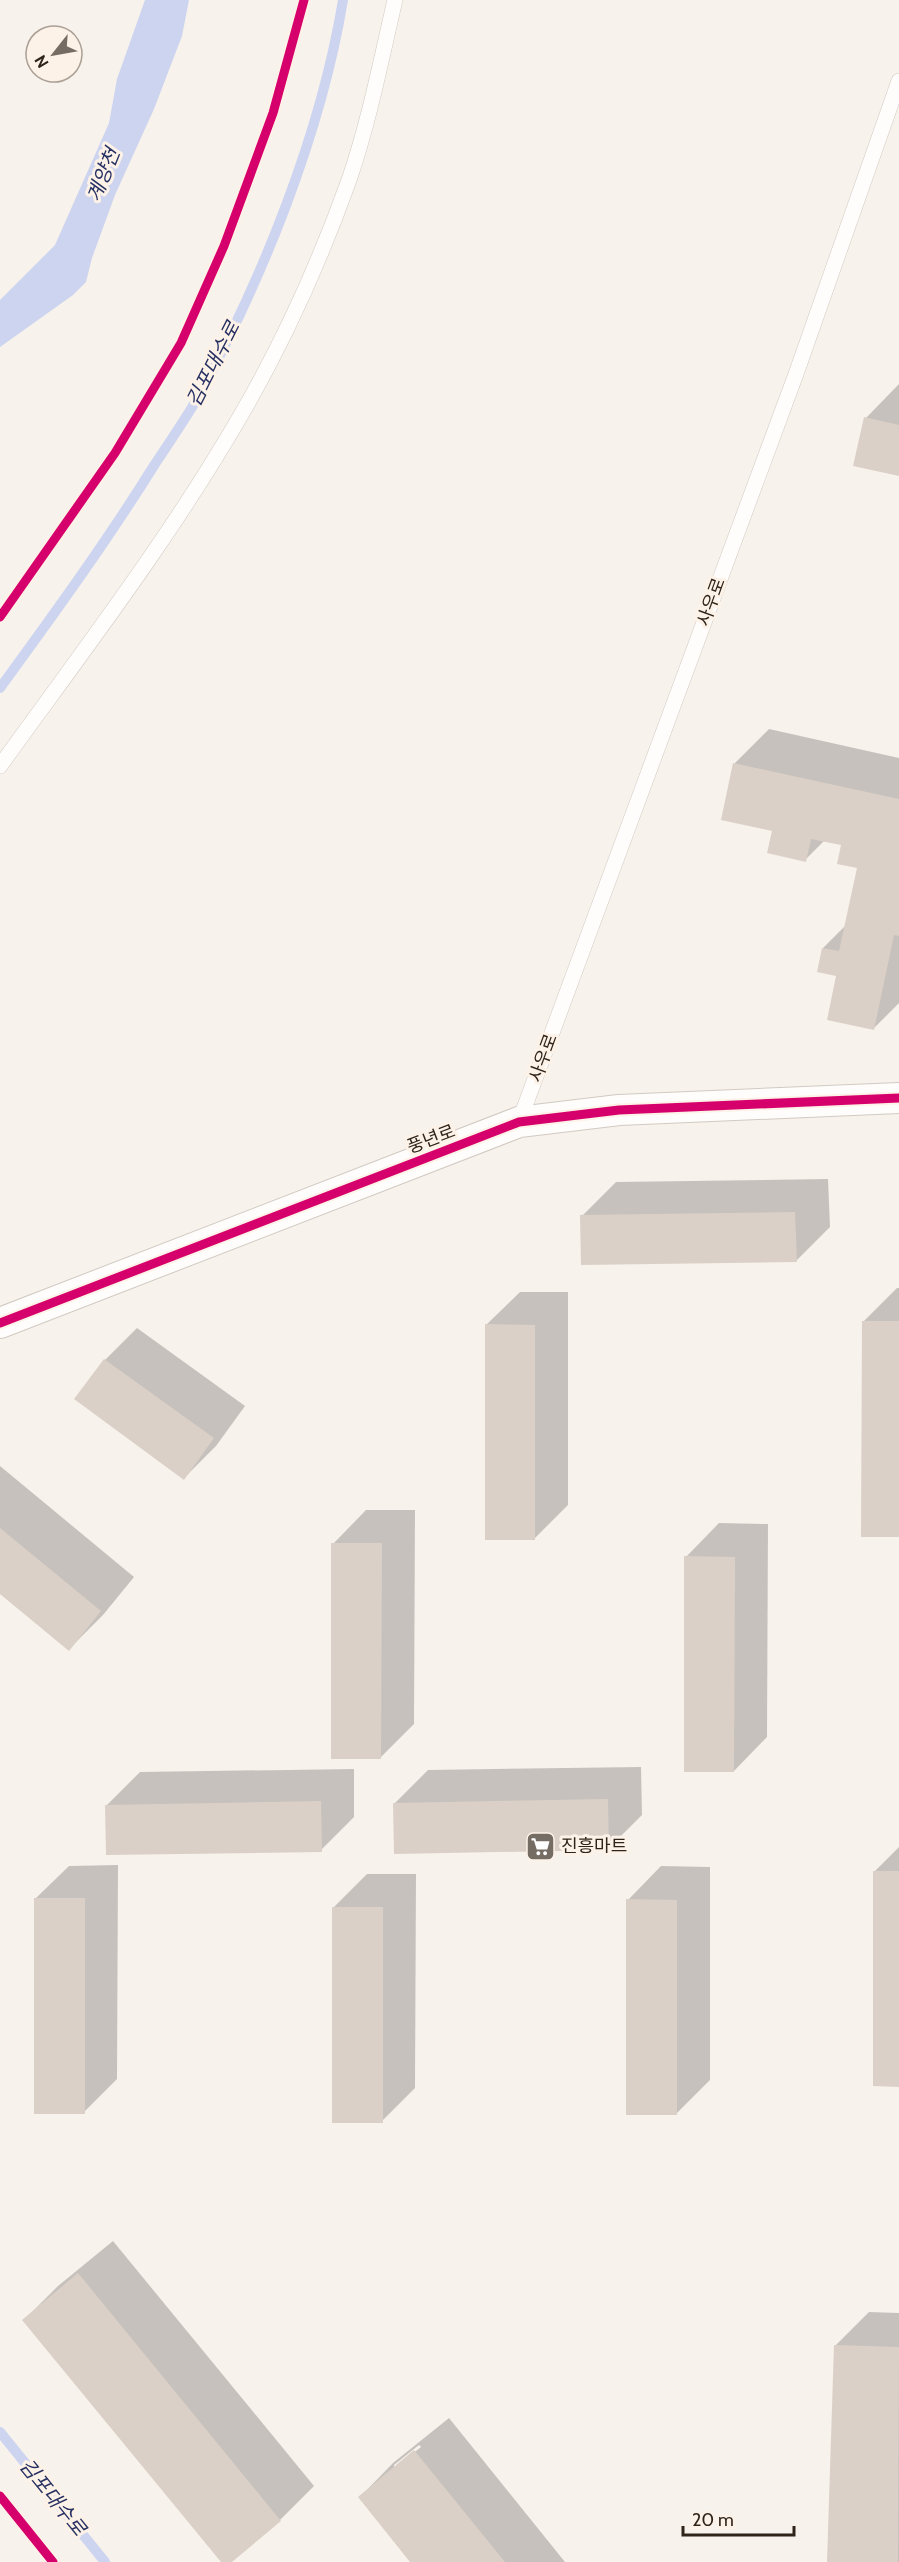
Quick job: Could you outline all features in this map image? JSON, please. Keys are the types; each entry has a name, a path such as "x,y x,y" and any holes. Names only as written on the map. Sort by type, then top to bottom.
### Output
{"street":[{"name":"풍년로","path":"0,1323 519,1122 619,1110 899,1098"}],"lane":[{"path":"0,766 129,589 193,494 242,414 286,331 349,178 378,75 395,0"},
{"name":"사우로","path":"519,1122 796,374 899,81"}],"water":[{"name":"계양천","path":"145,0 189,0 182,36 154,109 115,195 92,258 86,282 73,295 0,347 0,300 55,245 109,123 117,79"}],"building":[{"path":"864,417 899,425 899,476 853,466"},
{"path":"733,763 899,799 899,936 894,935 874,1030 827,1020 836,976 817,972 822,948 839,951 857,868 837,864 841,845 811,839 806,862 767,853 772,831 721,820"},
{"path":"795,1212 797,1262 581,1265 580,1215"},
{"path":"862,1321 899,1321 899,1537 861,1537"},
{"path":"485,1324 535,1325 535,1540 485,1540"},
{"path":"104,1359 214,1438 184,1480 74,1399"},
{"path":"0,1528 101,1611 69,1651 0,1594"},
{"path":"331,1543 382,1543 381,1759 331,1759"},
{"path":"684,1556 735,1557 734,1772 684,1772"},
{"path":"608,1799 609,1850 394,1854 393,1803"},
{"path":"321,1801 322,1852 106,1855 105,1805"},
{"path":"873,1871 899,1871 899,2087 873,2086"},
{"path":"34,1898 85,1898 85,2114 34,2114"},
{"path":"626,1899 677,1900 677,2115 626,2115"},
{"path":"332,1907 383,1907 383,2123 332,2123"},
{"path":"78,2273 281,2521 232,2562 221,2562 22,2320"},
{"path":"834,2345 899,2347 898,2562 827,2562"},
{"path":"414,2450 505,2562 410,2562 358,2497"}],"waterway":[{"name":"김포대수로","path":"0,688 118,521 197,399 221,353 266,256 304,154 333,51 343,0"},
{"name":"김포대수로","path":"0,2432 105,2562"}],"cycle path":[{"path":"0,617 115,453 181,343 224,246 273,113 304,0"},
{"path":"0,1323 519,1122 619,1110 899,1098"},
{"path":"0,2496 53,2562"}],"place":[{"name":"진흥마트","path":"540,1846"}]}
